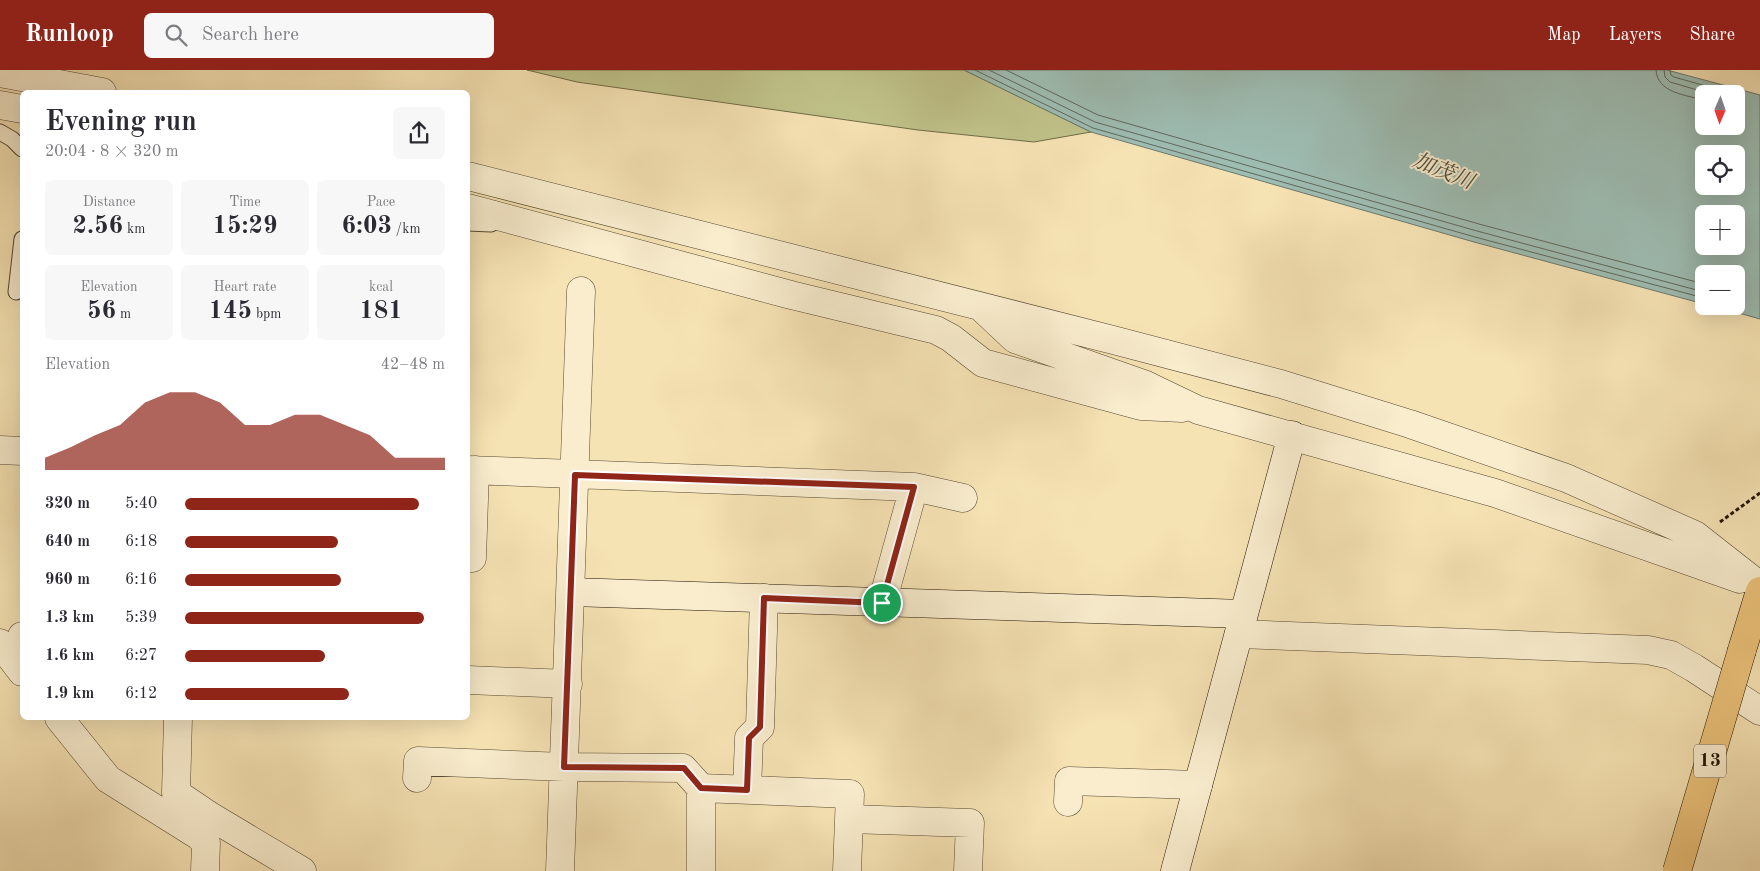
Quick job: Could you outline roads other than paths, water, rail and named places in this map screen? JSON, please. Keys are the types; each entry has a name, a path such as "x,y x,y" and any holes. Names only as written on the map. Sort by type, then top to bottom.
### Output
{"main road":[{"name":"13","path":"1677,871 1760,591"}],"street":[{"path":"0,73 91,90"},
{"path":"0,105 20,109"},
{"path":"470,177 1282,384 1410,424 1566,478 1696,535 1760,586"},
{"path":"470,209 791,295 936,330 951,338 983,363 1141,406 1198,410"},
{"path":"560,871 582,291"},
{"path":"980,306 1015,339 1146,385 1198,410 1495,492 1760,586"},
{"path":"1175,871 1292,435"},
{"path":"0,450 20,451"},
{"path":"472,558 471,470 914,487 963,498"},
{"path":"882,603 914,487"},
{"path":"571,592 882,603 1648,650 1671,655 1760,711"},
{"path":"747,790 749,738 760,727 764,598"},
{"path":"470,680 568,684"},
{"path":"61,720 108,779 302,871"},
{"path":"178,720 176,792 204,826 206,843 205,871"},
{"path":"417,778 418,761 564,767 684,768 701,788 701,871"},
{"path":"1068,802 1069,781 1198,785"},
{"path":"701,788 850,794 847,871"},
{"path":"849,819 970,823 968,871"}],"lane":[{"path":"0,132 12,139 20,147"},
{"path":"470,223 533,225"},
{"path":"16,292 20,257"}],"water":[{"name":"加茂川","path":"964,70 1667,70 1723,85 1695,85 1695,135 1745,135 1745,91 1760,95 1760,319 1745,315 1745,265 1695,265 1695,302 1474,242 1091,132"}]}
